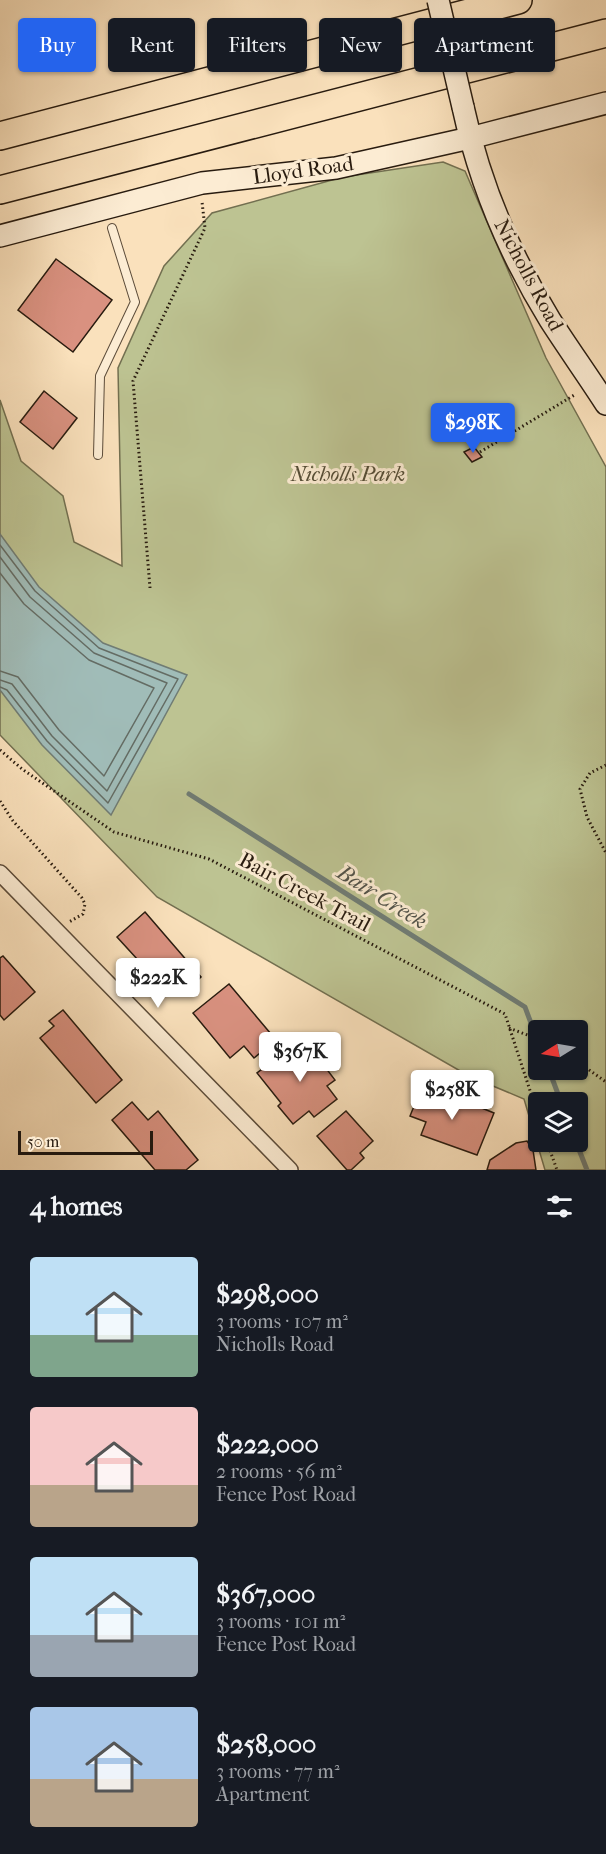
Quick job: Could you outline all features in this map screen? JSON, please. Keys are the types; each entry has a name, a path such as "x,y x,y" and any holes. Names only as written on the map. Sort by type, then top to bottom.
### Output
{"highway":[{"path":"0,136 518,0"},
{"path":"0,190 606,33"}],"street":[{"name":"Nicholls Road","path":"438,0 470,138 497,217 549,317 606,405"},
{"name":"Lloyd Road","path":"0,236 202,183 336,168 470,138 606,103"},
{"path":"0,873 290,1170"}],"lane":[{"path":"98,455 100,376 135,302 112,228"}],"path":[{"path":"150,588 133,381 205,228 201,200"},
{"path":"480,452 593,384"},
{"name":"Bair Creek Trail","path":"0,750 22,769 114,832 209,859 505,1014 530,1092"},
{"path":"606,765 590,773 580,789 587,818 606,853"},
{"path":"0,801 13,821 82,898 85,904 83,914 69,921"},
{"path":"509,1028 528,1035"},
{"path":"588,1069 606,1082"},
{"path":"551,1152 557,1170"}],"green space":[{"name":"Nicholls Park","path":"443,162 465,171 546,358 606,467 606,1170 545,1170 540,1152 588,1152 588,1092 528,1092 528,1113 524,1099 469,1076 157,897 0,735 0,400 21,461 63,496 74,542 122,566 118,368 164,266 212,213 343,177"}],"water":[{"path":"0,534 39,587 103,643 187,675 111,815 42,745 0,690"}],"building":[{"path":"56,259 112,300 73,352 18,310"},
{"path":"44,391 77,418 53,449 20,422"},
{"path":"474,447 482,457 472,462 464,452"},
{"path":"145,912 201,977 184,993 168,975 159,983 117,937"},
{"path":"3,956 35,992 4,1020 0,1015 0,958"},
{"path":"229,984 276,1040 254,1058 244,1046 230,1058 193,1013"},
{"path":"63,1010 122,1080 96,1103 40,1038 54,1026 49,1021"},
{"path":"315,1045 327,1059 322,1063 335,1080 327,1086 337,1099 314,1117 309,1111 293,1124 278,1106 281,1103 257,1073 291,1047 299,1058"},
{"path":"421,1089 438,1096 440,1091 494,1113 477,1155 421,1135 426,1122 410,1116"},
{"path":"132,1102 148,1120 158,1111 198,1160 186,1170 155,1170 112,1120"},
{"path":"346,1111 373,1141 360,1153 364,1158 351,1170 347,1170 317,1136"},
{"path":"527,1141 528,1152 533,1152 536,1170 487,1170 490,1160 516,1143"}],"waterway":[{"name":"Bair Creek","path":"189,794 525,1007 530,1020"},
{"name":"Bair Creek","path":"553,1080 557,1092"},
{"name":"Bair Creek","path":"580,1152 587,1170"}]}
